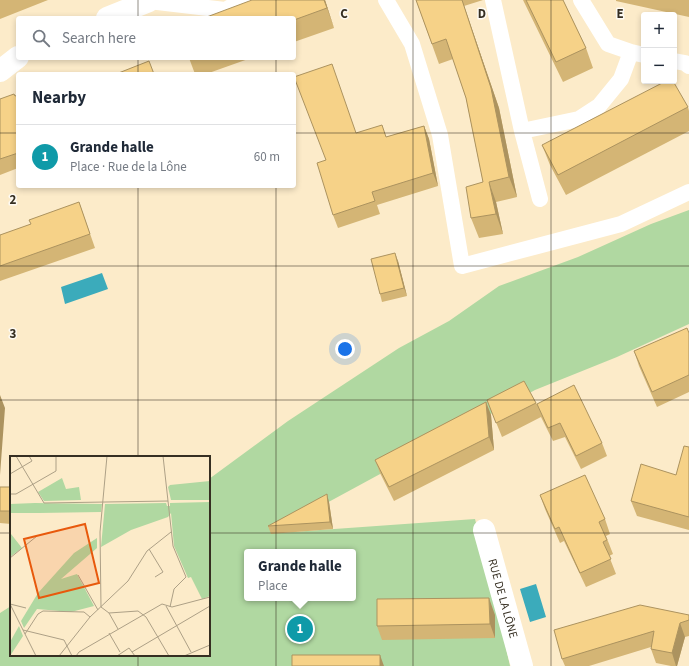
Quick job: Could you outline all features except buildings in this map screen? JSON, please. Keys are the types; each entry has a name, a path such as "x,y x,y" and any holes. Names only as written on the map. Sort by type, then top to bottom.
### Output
{"street":[{"path":"112,16 148,1"},
{"path":"0,71 16,59"},
{"name":"RUE DE LA LÔNE","path":"484,530 522,666"}],"lane":[{"path":"148,1 225,10 244,0"},
{"path":"386,0 412,44 440,135 462,266 621,224 689,192"},
{"path":"494,0 522,131 540,199"},
{"path":"522,131 579,119 599,106 621,79 638,54 608,44 581,0"},
{"path":"677,62 685,63 689,66"}],"green space":[{"path":"689,210 689,324 617,357 535,390 288,524 278,533 475,519 510,666 0,666 0,613 10,607 10,656 210,656 210,478 288,421 399,348 449,321 499,286 578,257 651,224"}],"water":[{"path":"102,273 108,289 65,304 61,287"},
{"path":"536,584 546,617 530,622 520,589"}],"place":[{"name":"Grande halle","path":"300,629"}]}
